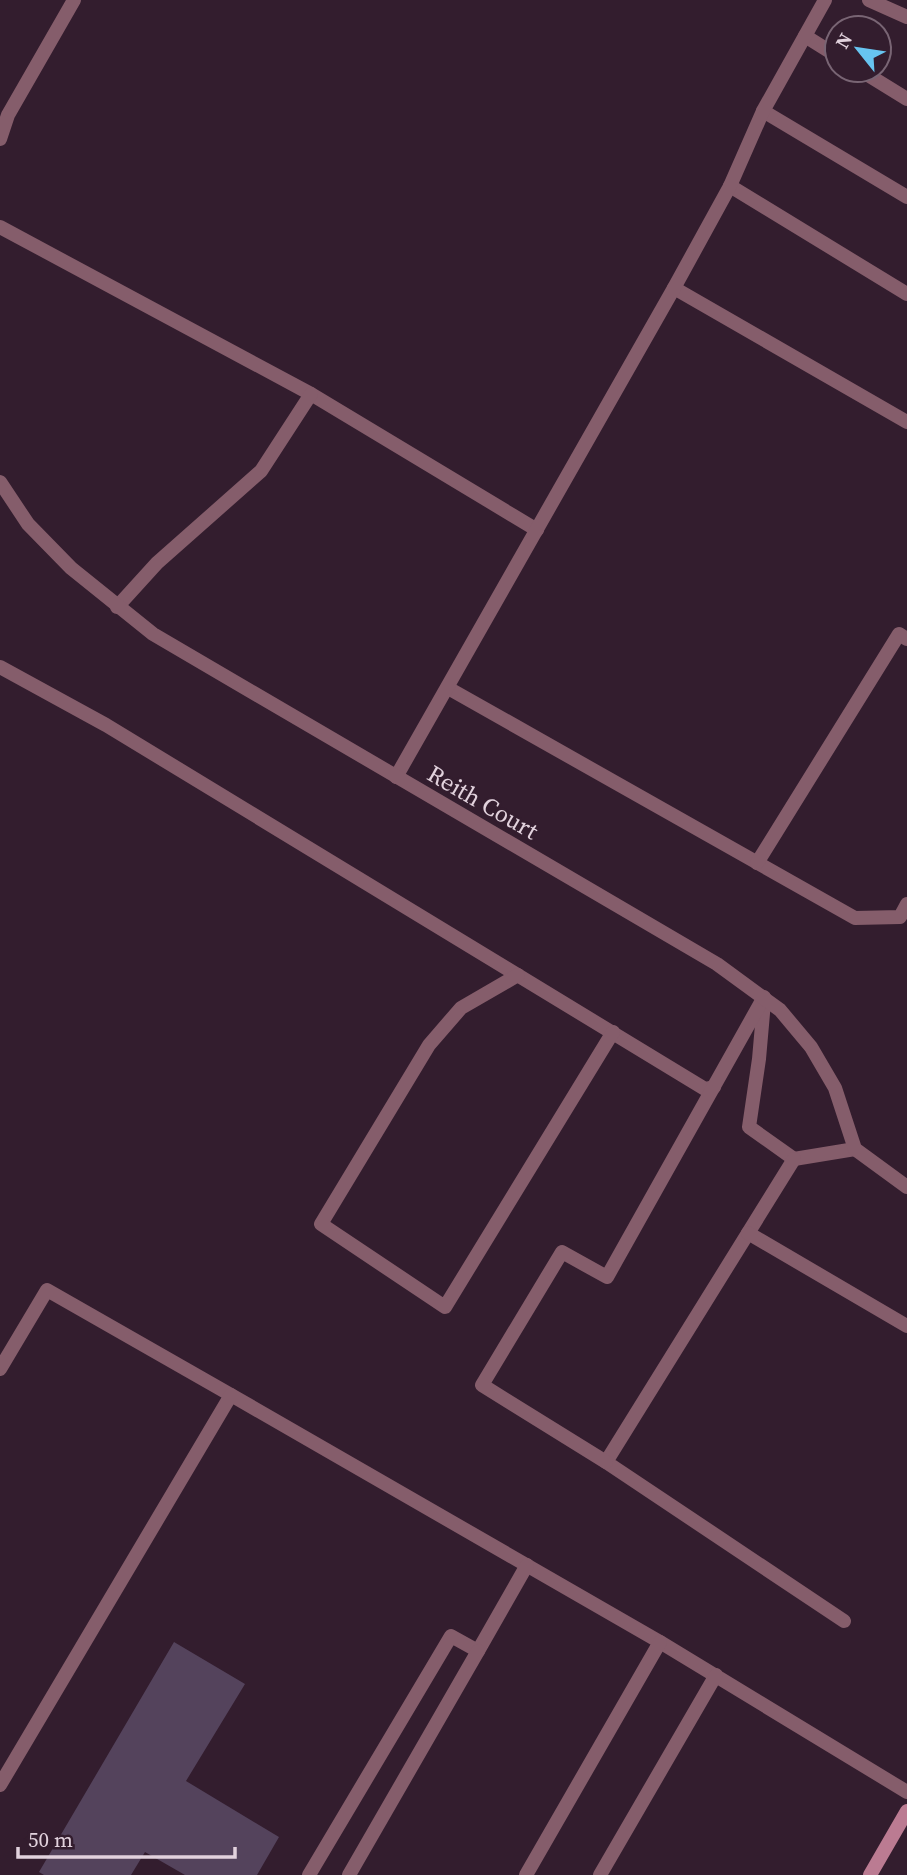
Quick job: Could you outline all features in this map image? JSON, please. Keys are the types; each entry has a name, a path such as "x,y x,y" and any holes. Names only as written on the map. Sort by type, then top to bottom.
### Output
{"street":[{"path":"0,139 8,115 74,0"},
{"path":"396,777 674,288 730,186 763,111 825,0"},
{"path":"869,0 907,17"},
{"path":"805,36 823,47"},
{"path":"883,84 907,99"},
{"path":"763,111 907,197"},
{"path":"730,186 907,293"},
{"path":"0,227 311,394 537,530"},
{"path":"674,288 907,422"},
{"path":"117,607 157,563 261,471 311,394"},
{"name":"Reith Court","path":"0,482 28,524 71,568 153,634 717,964 764,997 780,1010 811,1047 835,1088 855,1149"},
{"path":"757,863 899,634 907,639"},
{"path":"0,667 106,725 705,1089 714,1087"},
{"path":"448,688 855,918 900,917 907,904"},
{"path":"518,975 461,1008 429,1045 321,1224 445,1307 613,1032"},
{"path":"764,997 607,1277 562,1252 482,1385 606,1462 844,1621"},
{"path":"764,997 759,1059 749,1126 794,1159 855,1149 907,1187"},
{"path":"606,1462 794,1159"},
{"path":"748,1233 907,1326"},
{"path":"0,1370 47,1290 660,1642 907,1793"},
{"path":"0,1786 231,1395"},
{"path":"349,1875 527,1565"},
{"path":"309,1875 452,1636 478,1651"},
{"path":"526,1875 660,1642"},
{"path":"600,1875 716,1675"},
{"path":"870,1875 907,1811"}],"building":[{"path":"174,1642 245,1684 186,1781 279,1837 257,1875 185,1875 145,1852 131,1875 44,1875 39,1872"}]}
